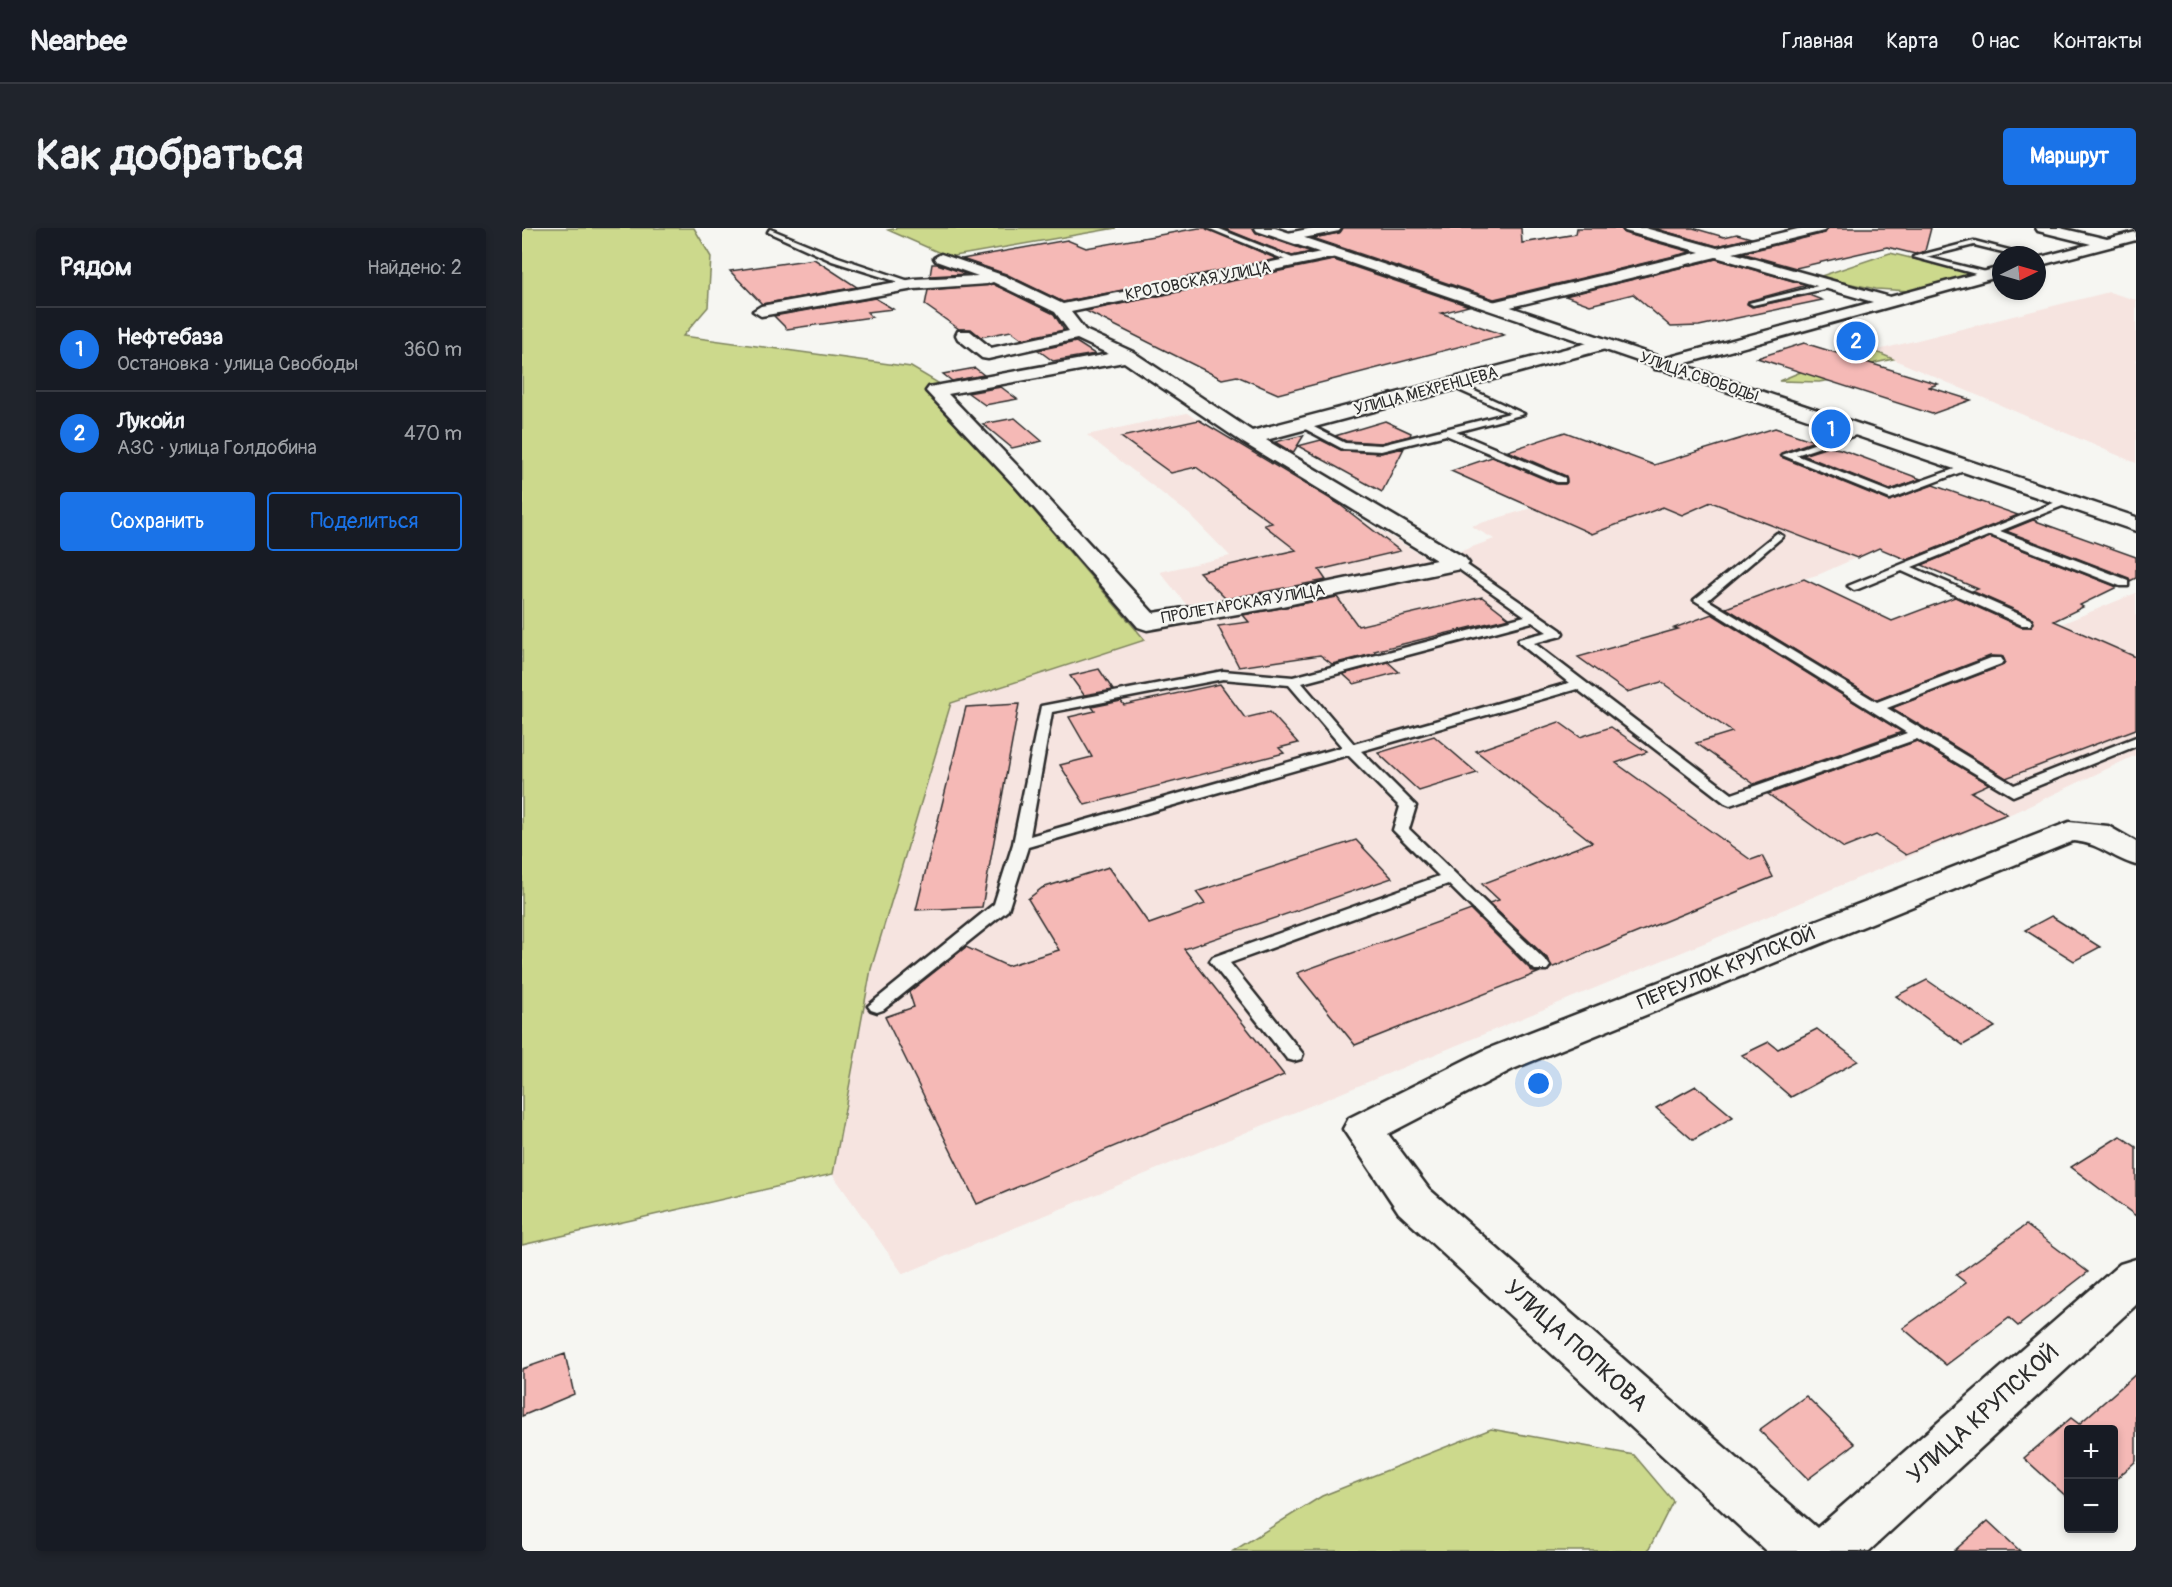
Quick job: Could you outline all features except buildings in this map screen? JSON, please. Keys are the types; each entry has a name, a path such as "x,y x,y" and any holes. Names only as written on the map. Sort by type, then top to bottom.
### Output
{"street":[{"name":"УЛИЦА СВОБОДЫ","path":"1262,228 2136,524"},
{"name":"КРОТОВСКАЯ УЛИЦА","path":"1288,237 1334,228"},
{"path":"1630,228 1888,302"},
{"path":"1494,306 1819,228"},
{"path":"2043,228 2136,250"},
{"path":"2046,258 2136,236"},
{"name":"КРОТОВСКАЯ УЛИЦА","path":"1061,309 1336,253"},
{"path":"941,258 1000,279 1061,309 1079,334 1127,356 1249,438 1457,563"},
{"path":"1662,365 1992,274"},
{"path":"761,311 914,284 1000,279"},
{"path":"964,335 988,354 1079,334"},
{"name":"УЛИЦА МЕХРЕНЦЕВА","path":"1249,438 1603,344"},
{"name":"ПРОЛЕТАРСКАЯ УЛИЦА","path":"1127,356 935,391 1023,483 1147,622 1277,600 1457,563"},
{"name":"ПЕРЕУЛОК КРУПСКОЙ","path":"1363,1129 1522,1050 2069,831 2097,833 2136,855"},
{"name":"УЛИЦА ПОПКОВА","path":"1363,1129 1414,1201 1804,1551"},
{"name":"УЛИЦА КРУПСКОЙ","path":"1831,1551 2136,1277"}],"lane":[{"path":"1211,228 1296,261"},
{"path":"770,231 835,259 914,284"},
{"path":"1992,247 1974,243 1917,257 1992,273"},
{"path":"1753,303 1830,285"},
{"path":"1301,424 1343,446 1381,448 1519,414 1452,384"},
{"path":"1859,431 1787,456 1890,496 1967,468"},
{"path":"1447,432 1560,480"},
{"path":"1854,586 2066,501"},
{"path":"1992,532 2124,583"},
{"path":"1777,536 1700,600 2013,791 2136,741"},
{"path":"1457,563 1557,633 1524,642 1730,800 1920,733"},
{"path":"1903,567 2026,622"},
{"path":"877,1006 1002,906 1021,844 1046,709 1223,675 1293,681 1535,617"},
{"path":"1877,706 1996,661"},
{"path":"1293,681 1351,749 1408,806 1401,830 1541,966"},
{"path":"1021,844 1579,684"},
{"path":"1294,1054 1219,961 1450,878"}],"shaded area":[{"path":"2109,292 2136,300 2136,463 1874,351"},
{"path":"1187,413 1233,444 1432,561 1189,608 1160,572 1230,556 1189,514 1087,435"},
{"path":"1565,432 1876,549 1820,574 1800,580 1819,591 1827,589 1974,660 2136,593 2136,755 2027,807 1709,941 903,1274 833,1175 871,969 951,703 1144,640 1135,629 1277,604 1466,564 1453,554 1494,539 1471,526 1608,485 1526,445"}],"green space":[{"path":"522,228 694,228 711,257 708,307 683,336 911,367 945,387 927,394 1012,485 1145,640 951,703 871,969 833,1174 522,1245"},
{"path":"898,228 1116,228 949,257 888,230"},
{"path":"1890,253 1980,275 1910,291 1876,289 1818,277"},
{"path":"1850,346 1874,351 1893,359 1875,363 1856,376 1819,382 1779,381 1839,356 1836,348"},
{"path":"1491,1429 1634,1455 1673,1501 1649,1549 1646,1551 1233,1551 1322,1496"}],"place":[{"name":"Лукойл","path":"1856,341"},
{"name":"Нефтебаза","path":"1831,429"}]}
